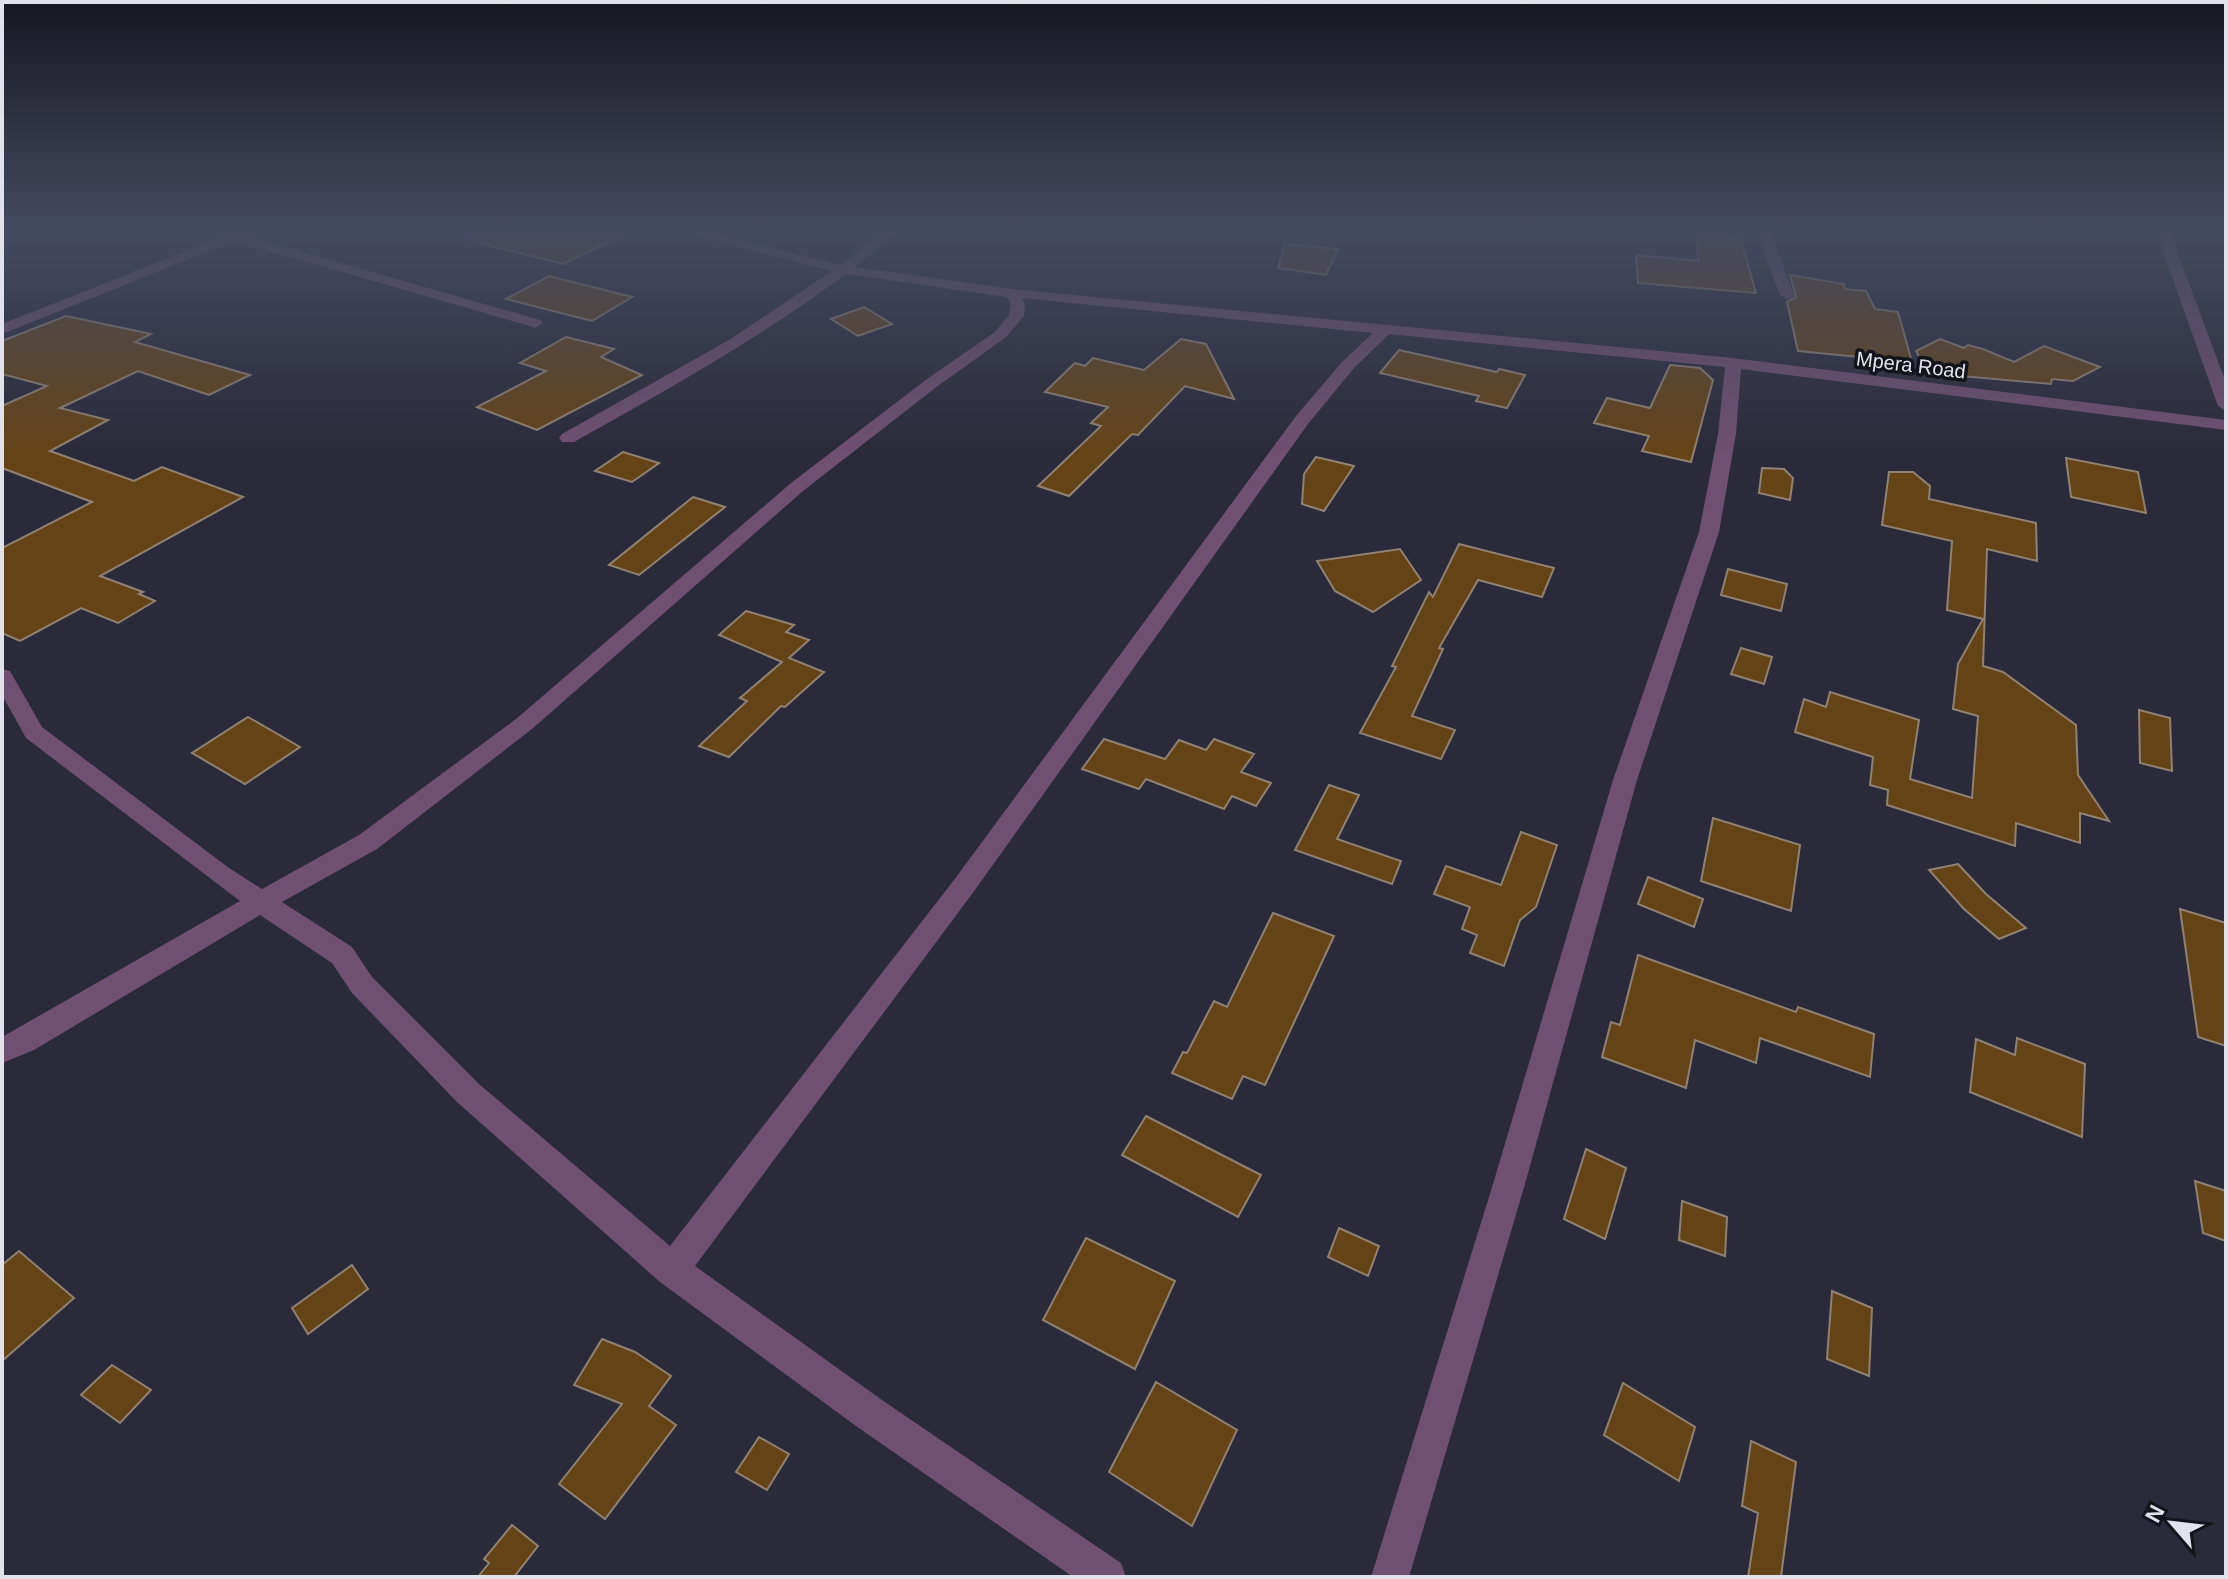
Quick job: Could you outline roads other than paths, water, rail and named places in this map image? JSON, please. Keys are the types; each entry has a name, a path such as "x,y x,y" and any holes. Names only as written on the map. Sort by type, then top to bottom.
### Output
{"street":[{"path":"2,326 60,306"},
{"path":"477,306 535,323"},
{"path":"568,438 698,365 790,306"},
{"path":"2,1050 24,1041 368,842 524,724 797,487 920,391 1000,335 1016,316 1018,306"},
{"name":"Mpera Road","path":"1140,306 1733,363 2226,425"},
{"path":"2190,306 2226,406"},
{"path":"672,1270 963,887 1302,420 1348,365 1385,330"},
{"path":"1390,1577 1509,1184 1625,780 1709,532 1727,434 1733,363"},
{"path":"2,676 34,732 220,875 342,955 362,985 468,1093 672,1270 869,1413 1107,1577"}]}
